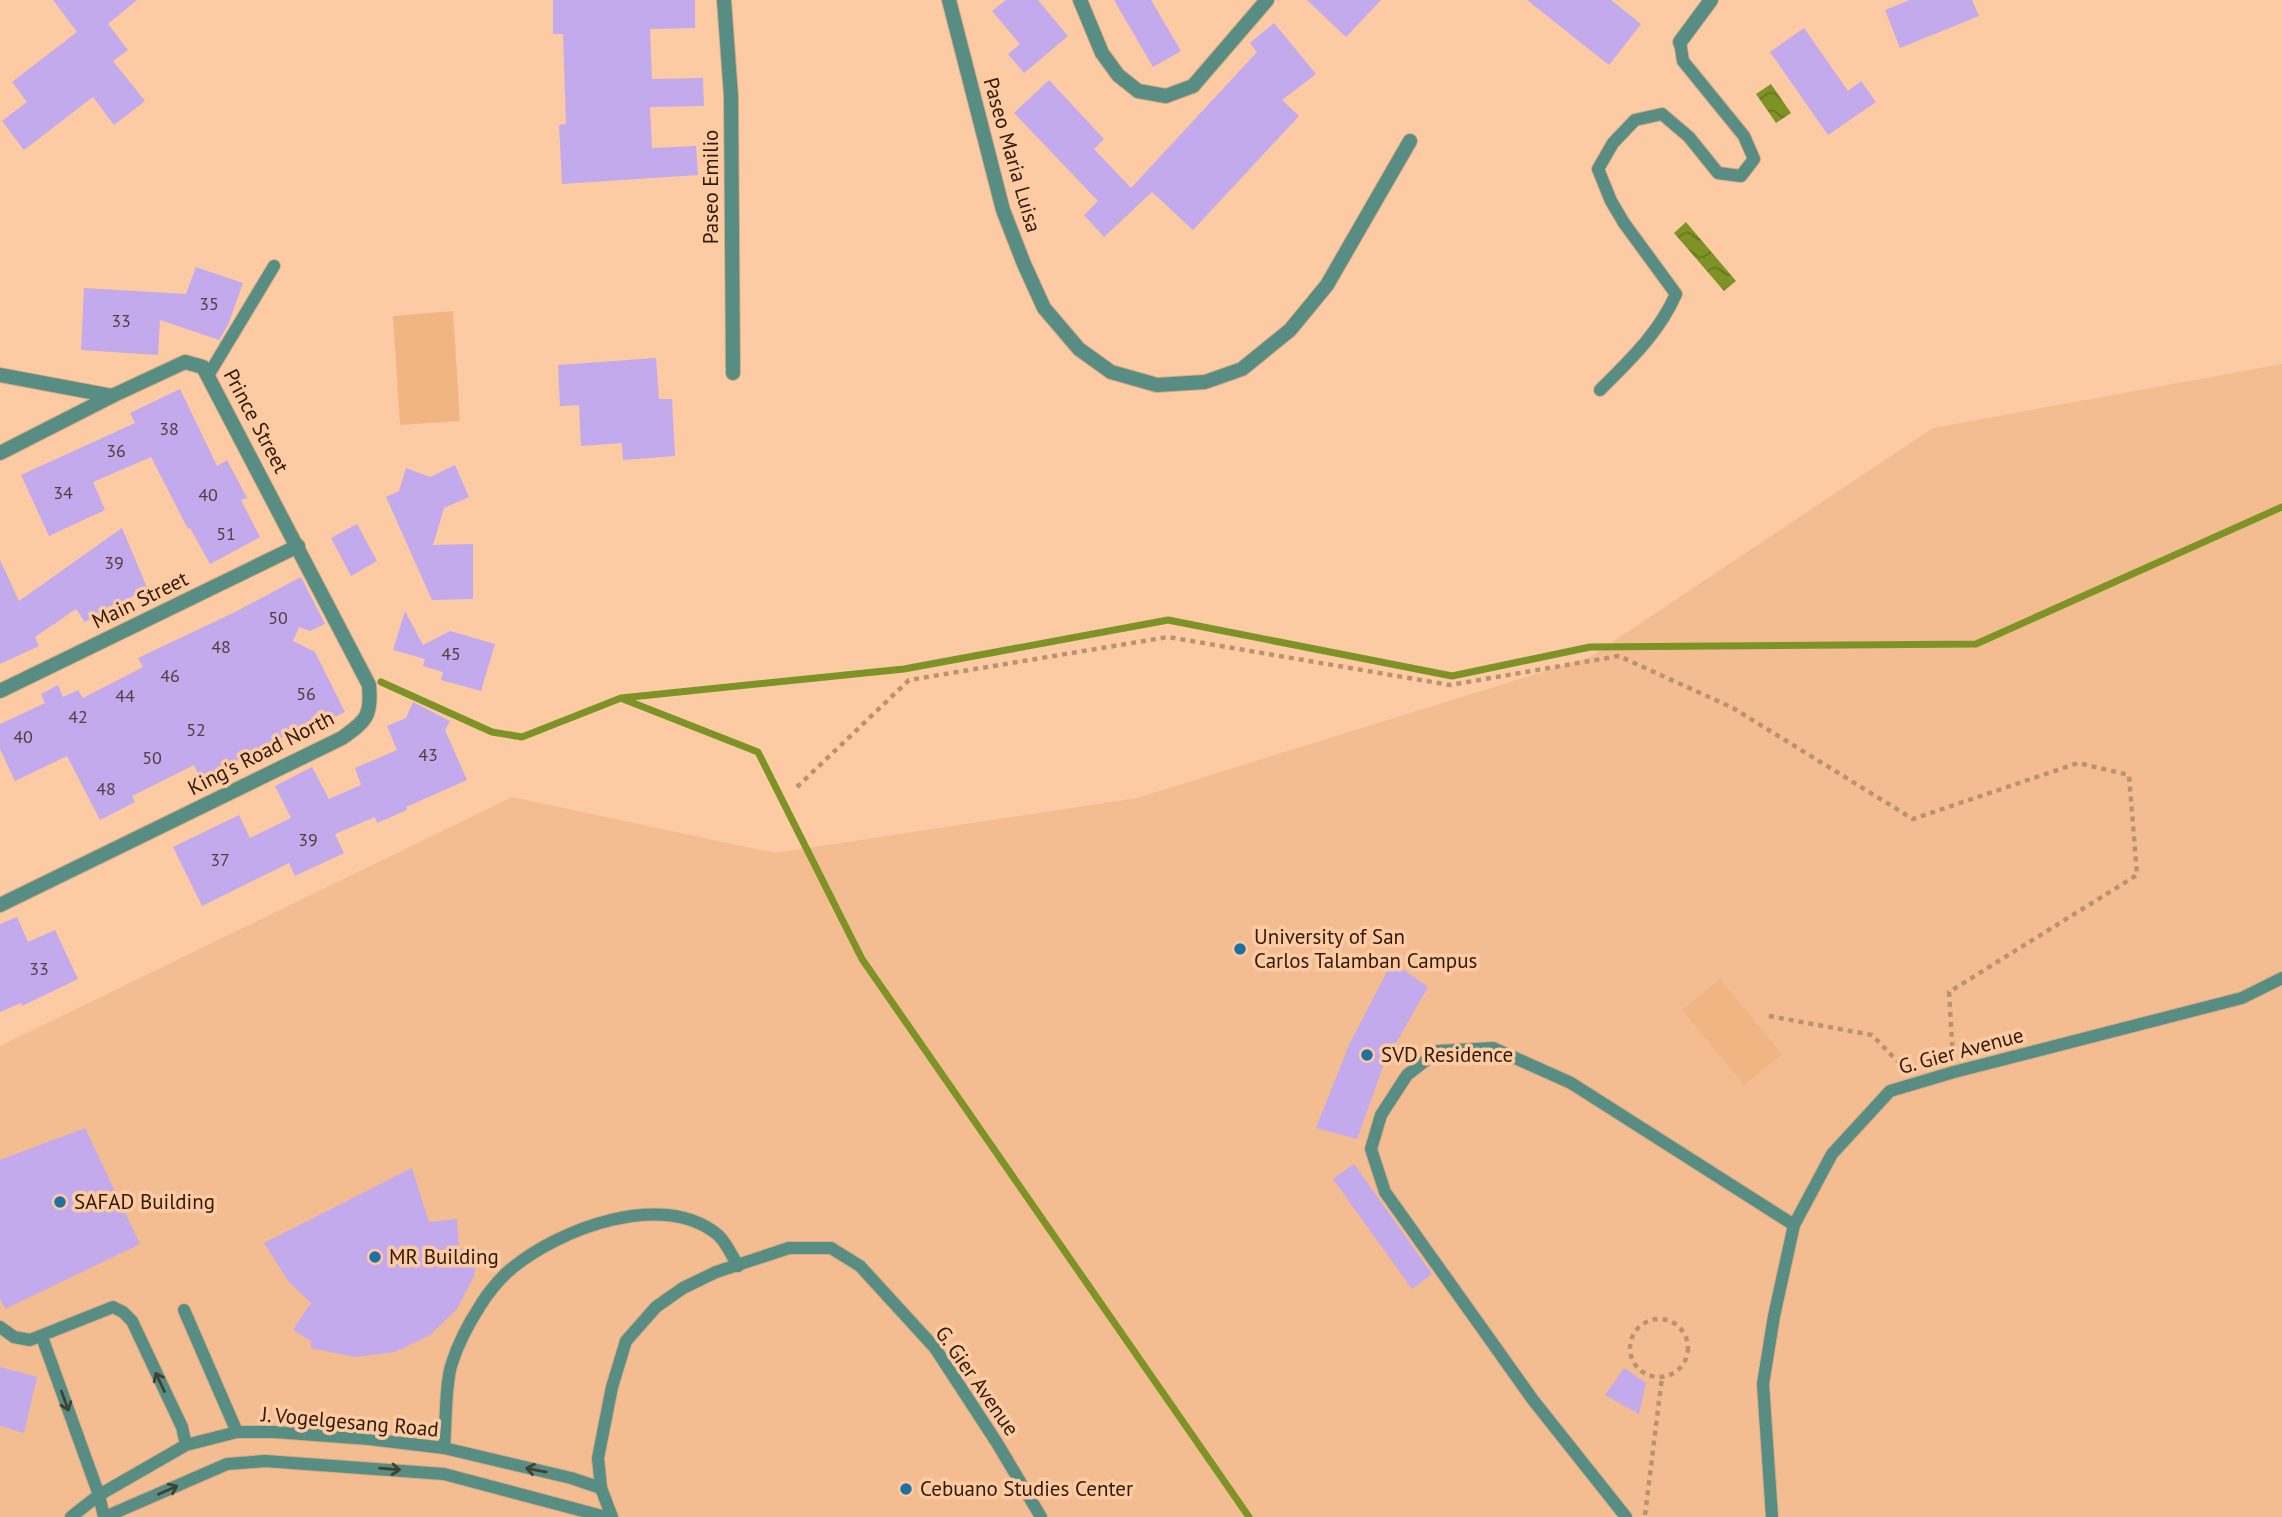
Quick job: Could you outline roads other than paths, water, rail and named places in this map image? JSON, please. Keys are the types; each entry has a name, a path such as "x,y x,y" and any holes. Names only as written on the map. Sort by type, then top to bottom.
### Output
{"street":[{"name":"Paseo Emilio","path":"724,0 731,96 733,373"},
{"name":"Paseo Maria Luisa","path":"949,0 1003,210 1029,275 1044,308 1079,349 1111,372 1157,385 1205,382 1242,369 1290,330 1327,285 1410,141"},
{"path":"1080,0 1102,53 1118,75 1139,90 1166,96 1193,86 1267,0"},
{"path":"1680,42 1712,0"},
{"name":"Prince Street","path":"0,453 185,362 203,367 298,547"},
{"path":"0,375 112,396"},
{"name":"Main Street","path":"0,691 298,547"},
{"name":"King's Road North","path":"0,905 329,744 365,721 371,704 369,685 298,547"}],"lane":[{"path":"1600,390 1642,347 1668,312 1676,294 1611,201 1598,169 1613,143 1635,120 1662,114 1689,137 1718,173 1741,176 1754,159 1737,127 1683,61 1680,42"},
{"path":"209,374 274,265"},
{"name":"G. Gier Avenue","path":"1772,1517 1763,1384 1774,1316 1794,1225 1832,1154 1889,1091 2242,998 2282,978"},
{"path":"1626,1517 1533,1400 1385,1192 1371,1149 1381,1115 1407,1075 1438,1051 1493,1048 1571,1083 1794,1225"},
{"path":"444,1448 451,1365 480,1304 510,1269 537,1252 574,1231 619,1217 683,1216 720,1236 738,1266"},
{"name":"G. Gier Avenue","path":"612,1517 601,1488 598,1458 612,1387 626,1340 656,1307 705,1278 789,1248 831,1248 860,1266 935,1348 1041,1517"},
{"path":"0,1327 14,1337 30,1340 99,1311 113,1307 123,1312 132,1321 181,1427 186,1445"},
{"path":"184,1310 237,1432"},
{"path":"42,1337 105,1517"},
{"name":"J. Vogelgesang Road","path":"71,1517 99,1495 186,1445 237,1432 369,1439 444,1448 571,1478 601,1488"},
{"name":"J. Vogelgesang Road","path":"105,1517 227,1464 265,1461 444,1474 606,1517"}],"water":[{"path":"1771,84 1791,113 1776,123 1756,94"},
{"path":"1686,222 1736,281 1724,291 1674,233"}],"waterway":[{"path":"381,682 492,732 522,737 621,698 904,669 1168,620 1452,676 1590,647 1976,644 2282,507"},
{"path":"623,699 758,752 862,959 1249,1517"}],"place":[{"name":"University of San Carlos Talamban Campus","path":"1240,949"},
{"name":"SVD Residence","path":"1367,1055"},
{"name":"SAFAD Building","path":"60,1202"},
{"name":"MR Building","path":"375,1257"},
{"name":"Cebuano Studies Center","path":"906,1489"}]}
